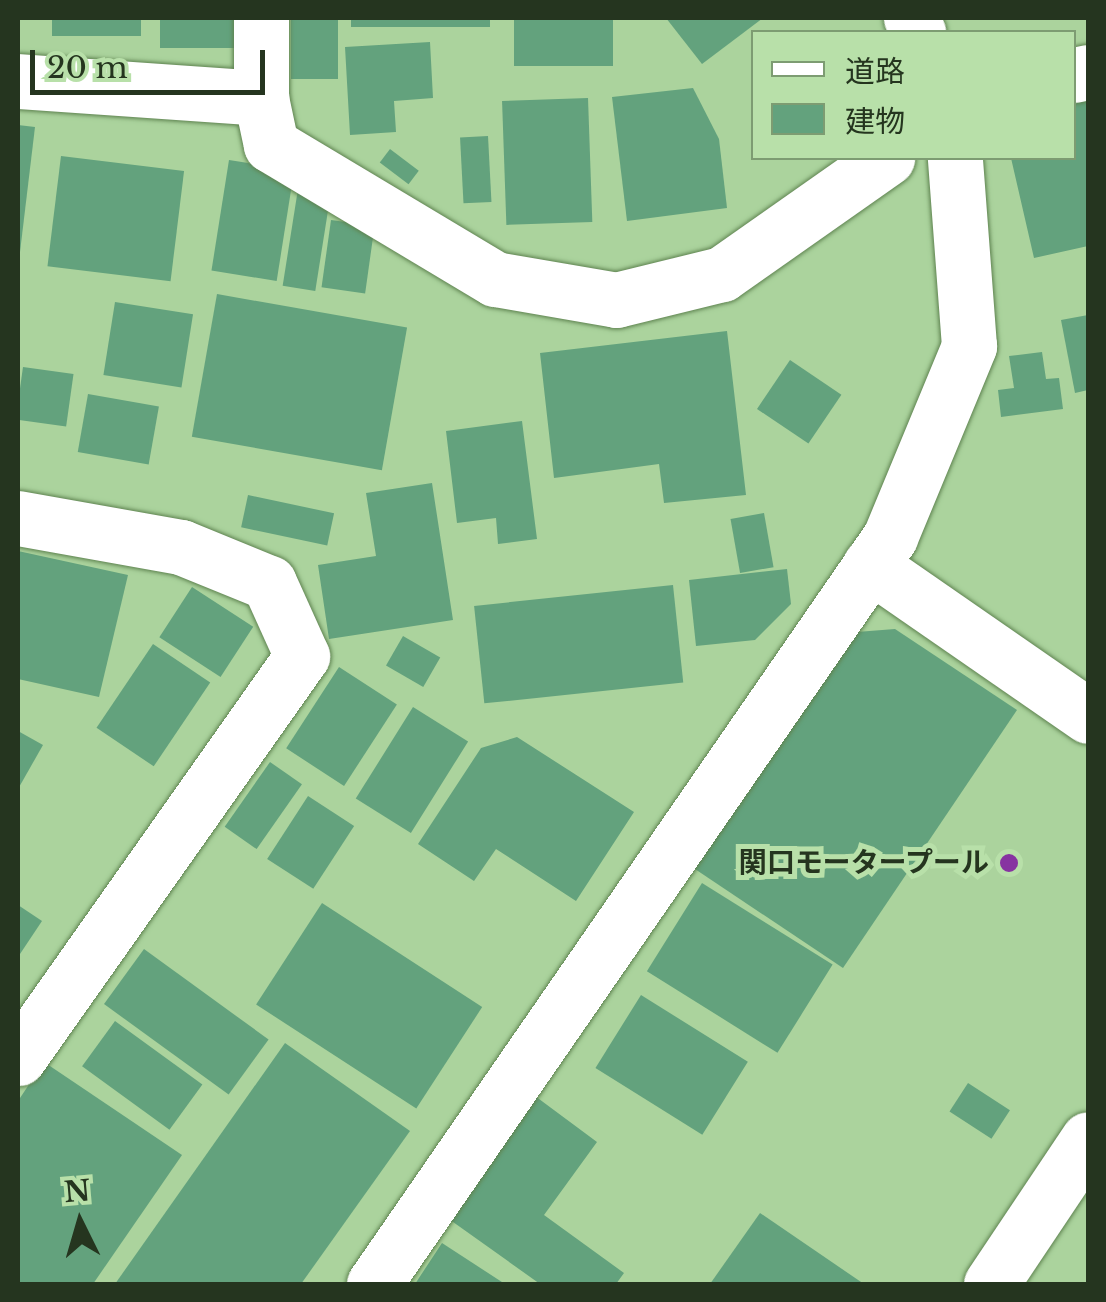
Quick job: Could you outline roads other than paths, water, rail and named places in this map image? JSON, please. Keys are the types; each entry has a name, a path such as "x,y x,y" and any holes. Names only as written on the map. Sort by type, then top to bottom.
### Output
{"street":[{"path":"261,18 261,98 271,146 494,280 616,300 722,274 884,160"},
{"path":"18,81 261,98"},
{"path":"374,1284 890,538 969,346 955,160"},
{"path":"18,518 180,547 270,582 302,656 18,1058"},
{"path":"870,566 1088,716"},
{"path":"992,1284 1088,1139"}],"place":[{"name":"関口モータープール","path":"1009,863"}]}
